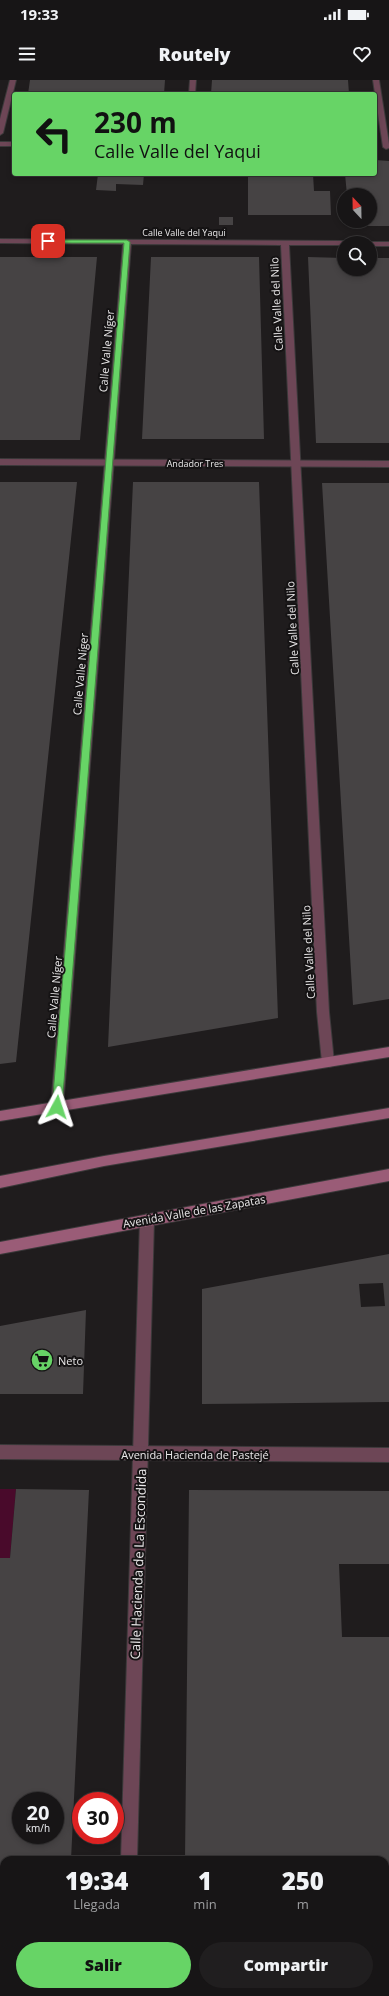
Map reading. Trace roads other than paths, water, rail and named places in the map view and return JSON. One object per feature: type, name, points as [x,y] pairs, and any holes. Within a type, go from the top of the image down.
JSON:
[{"type":"main road","points":[[0,1116],[389,1052]]},
{"type":"main road","points":[[0,1182],[104,1161],[389,1113]]},
{"type":"main road","name":"Avenida Valle de las Zapatas","points":[[3,1245],[389,1175]]},
{"type":"street","points":[[0,133],[13,80]]},
{"type":"street","points":[[192,92],[193,80]]},
{"type":"street","points":[[376,80],[385,147]]},
{"type":"street","points":[[0,144],[12,144]]},
{"type":"street","name":"Calle Valle del Yaqui","points":[[0,241],[337,244]]},
{"type":"street","name":"Calle Valle Níger","points":[[57,1107],[127,242]]},
{"type":"street","name":"Calle Valle del Nilo","points":[[285,243],[323,1012],[328,1062]]},
{"type":"street","points":[[377,244],[389,244]]},
{"type":"street","name":"Andador Tres","points":[[0,462],[389,464]]},
{"type":"street","name":"Calle Hacienda de La Escondida","points":[[130,1856],[147,1220]]},
{"type":"street","name":"Avenida Hacienda de Pastejé","points":[[0,1452],[389,1455]]},
{"type":"place","name":"Neto","points":[[42,1360]]}]
